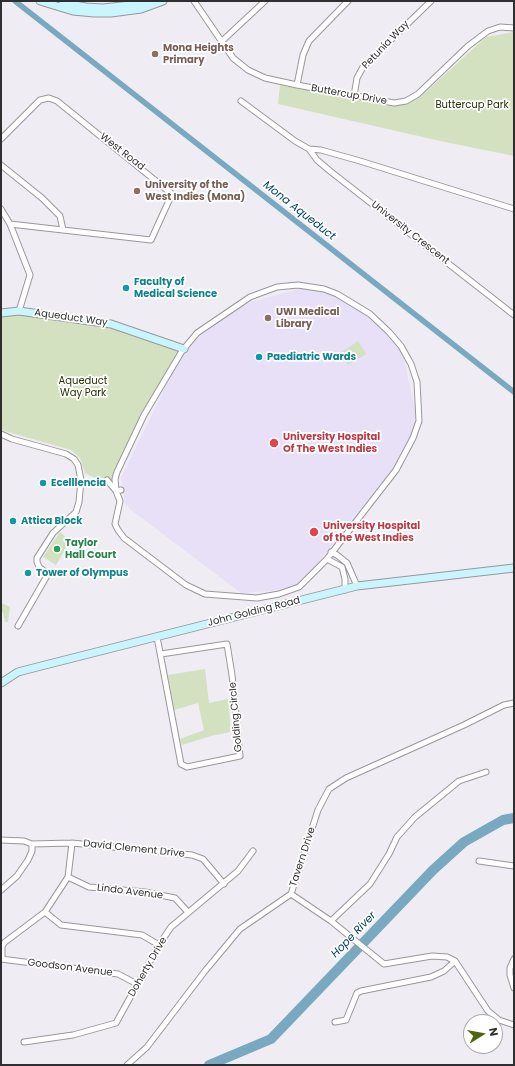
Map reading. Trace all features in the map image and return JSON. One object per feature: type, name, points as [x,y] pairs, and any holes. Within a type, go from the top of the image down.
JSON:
[{"type":"street","points":[[40,1],[73,11],[100,14],[141,9],[163,1]]},
{"type":"street","points":[[56,1],[86,7],[103,8],[131,5],[147,1]]},
{"type":"street","name":"Buttercup Drive","points":[[194,1],[233,58],[248,70],[265,78],[394,103],[406,101],[418,94],[468,46],[488,31],[500,27],[514,28]]},
{"type":"street","points":[[221,42],[265,1]]},
{"type":"street","points":[[297,85],[303,55],[309,41],[348,1]]},
{"type":"street","name":"Petunia Way","points":[[354,96],[357,78],[363,67],[431,1]]},
{"type":"street","name":"West Road","points":[[1,140],[40,100],[49,98],[56,101],[172,194],[151,240],[10,224]]},
{"type":"street","name":"University Crescent","points":[[241,101],[294,141],[309,149],[321,150],[360,161],[514,209]]},
{"type":"street","name":"University Crescent","points":[[309,149],[317,160],[330,171],[514,315]]},
{"type":"street","points":[[1,165],[42,198],[60,216],[63,230]]},
{"type":"street","points":[[1,209],[10,224],[30,275],[19,311]]},
{"type":"street","points":[[298,285],[324,289],[337,294],[370,314],[401,346],[411,364],[417,382],[419,421],[414,438],[396,470],[327,559],[299,587],[279,594],[257,598],[205,594],[186,585],[124,538],[118,530],[115,520],[120,501],[118,491],[117,472],[142,419],[184,349],[197,334],[250,296],[277,287],[298,285]]},
{"type":"street","name":"Aqueduct Way","points":[[1,312],[19,311],[111,324],[184,349]]},
{"type":"street","points":[[1,434],[12,439],[66,454],[74,459],[78,465],[81,480],[79,502],[76,512],[53,533],[37,558],[40,567],[48,574],[18,626]]},
{"type":"street","points":[[107,480],[118,491]]},
{"type":"street","points":[[331,552],[347,563],[357,586]]},
{"type":"street","points":[[327,559],[342,567],[345,579],[345,590]]},
{"type":"street","name":"John Golding Road","points":[[1,683],[24,670],[357,586],[514,568]]},
{"type":"street","name":"Golding Circle","points":[[157,637],[181,764],[187,767],[240,756],[233,681],[227,644],[161,654]]},
{"type":"street","name":"Tavern Drive","points":[[128,1065],[147,1047],[200,976],[240,929],[291,894],[318,810],[329,789],[346,778],[464,725],[504,705],[514,703]]},
{"type":"street","points":[[331,921],[370,884],[389,854],[397,837],[415,817],[459,781],[486,772]]},
{"type":"street","points":[[1,840],[24,841],[32,844],[32,851],[28,860],[17,876],[1,890]]},
{"type":"street","points":[[2,959],[2,946],[5,942],[44,912],[68,877],[72,843]]},
{"type":"street","name":"David Clement Drive","points":[[32,844],[72,843],[197,856],[203,859],[224,884]]},
{"type":"street","name":"Doherty Drive","points":[[24,1042],[72,1035],[116,1023],[136,984],[171,927],[224,884],[238,871],[253,851]]},
{"type":"street","points":[[479,861],[514,866]]},
{"type":"street","name":"Lindo Avenue","points":[[68,877],[89,887],[145,892],[175,898],[188,912]]},
{"type":"street","points":[[291,894],[331,921],[384,964],[392,964],[432,956],[447,957],[454,961],[488,1011],[498,1020],[514,1025]]},
{"type":"street","points":[[44,912],[61,924],[142,935],[159,945]]},
{"type":"street","name":"Goodson Avenue","points":[[2,959],[118,974],[136,984]]},
{"type":"street","points":[[514,959],[510,968],[510,975],[514,988]]},
{"type":"street","points":[[335,1022],[346,1020],[357,994],[361,991],[431,978],[444,971],[454,961]]},
{"type":"shaded area","name":"University Hospital Of The West Indies","points":[[308,286],[324,289],[360,307],[401,346],[418,422],[406,451],[299,587],[241,593],[131,510],[125,503],[121,478],[184,349],[238,306]]},
{"type":"green space","name":"Buttercup Park","points":[[514,32],[514,156],[440,141],[278,104],[280,85],[389,106],[411,102],[420,97],[486,37]]},
{"type":"green space","name":"Aqueduct Way Park","points":[[24,314],[111,326],[181,351],[148,405],[113,487],[85,473],[80,458],[71,450],[1,430],[1,315]]},
{"type":"green space","points":[[358,341],[366,354],[348,365],[340,353]]},
{"type":"green space","name":"Taylor Hall Court","points":[[60,532],[70,541],[56,565],[43,557]]},
{"type":"green space","points":[[1,603],[10,607],[8,622],[5,622],[3,612],[1,612]]},
{"type":"green space","points":[[205,669],[209,703],[228,699],[231,732],[211,736],[182,745],[180,739],[204,730],[198,703],[174,710],[168,675]]},
{"type":"waterway","name":"Mona Aqueduct","points":[[15,1],[514,392]]},
{"type":"waterway","name":"Hope River","points":[[209,1065],[271,1039],[433,870],[464,842],[503,820],[514,818]]},
{"type":"place","name":"Mona Heights Primary","points":[[155,54]]},
{"type":"place","name":"University of the West Indies (Mona)","points":[[137,191]]},
{"type":"place","name":"Faculty of Medical Science","points":[[126,288]]},
{"type":"place","name":"UWI Medical Library","points":[[268,318]]},
{"type":"place","name":"Paediatric Wards","points":[[259,357]]},
{"type":"place","name":"University Hospital Of The West Indies","points":[[274,443]]},
{"type":"place","name":"Ecelllencia","points":[[43,483]]},
{"type":"place","name":"Attica Block","points":[[13,521]]},
{"type":"place","name":"University Hospital of the West Indies","points":[[314,532]]},
{"type":"place","name":"Taylor Hall Court","points":[[57,549]]},
{"type":"place","name":"Tower of Olympus","points":[[28,573]]}]
